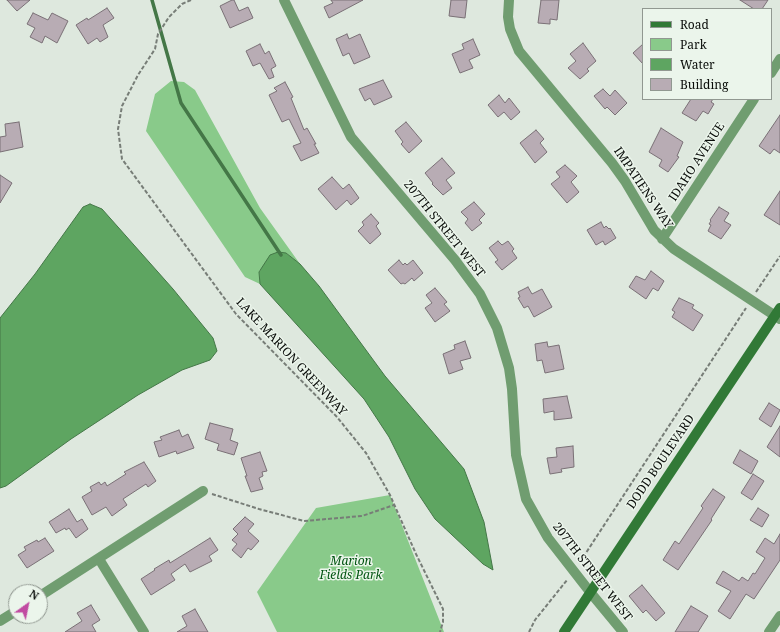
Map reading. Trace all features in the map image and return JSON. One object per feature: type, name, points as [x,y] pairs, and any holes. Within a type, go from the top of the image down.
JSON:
[{"type":"main road","name":"DODD BOULEVARD","points":[[564,632],[778,314]]},
{"type":"street","name":"207TH STREET WEST","points":[[284,0],[350,137],[468,276],[488,309],[497,328],[509,368],[512,389],[516,455],[524,492],[539,525],[590,592],[623,632]]},
{"type":"street","name":"IMPATIENS WAY","points":[[509,0],[508,17],[510,29],[519,51],[612,163],[625,181],[654,230],[662,239],[751,300],[778,314]]},
{"type":"street","points":[[772,71],[780,59]]},
{"type":"street","name":"IDAHO AVENUE","points":[[662,239],[753,100]]},
{"type":"street","points":[[48,591],[203,491]]},
{"type":"street","points":[[98,559],[144,632]]},
{"type":"street","points":[[769,632],[780,616]]},
{"type":"path","points":[[181,0],[182,4],[191,0]]},
{"type":"path","name":"LAKE MARION GREENWAY","points":[[182,4],[165,22],[158,34],[155,49],[138,75],[122,106],[118,129],[122,159],[236,314],[336,417],[366,453],[394,505],[443,609],[443,622],[440,632]]},
{"type":"path","points":[[529,632],[535,620],[574,571],[780,256]]},
{"type":"path","points":[[203,491],[259,509],[304,521],[362,516],[394,505]]},
{"type":"green space","points":[[171,81],[184,82],[195,90],[260,208],[300,264],[286,253],[259,271],[260,284],[245,277],[146,131],[155,94]]},
{"type":"green space","name":"Marion Fields Park","points":[[390,495],[444,632],[277,632],[257,592],[316,508]]},
{"type":"water","points":[[90,204],[102,209],[173,289],[213,338],[217,351],[210,360],[182,370],[138,395],[71,439],[6,486],[0,488],[0,318],[35,274],[83,207]]},
{"type":"water","points":[[278,252],[286,253],[300,264],[319,286],[385,376],[464,469],[484,522],[493,570],[483,564],[435,519],[415,489],[389,437],[364,399],[260,284],[259,272],[270,255]]},
{"type":"building","points":[[7,0],[30,0],[17,11]]},
{"type":"building","points":[[234,0],[239,11],[248,7],[253,18],[230,28],[220,6]]},
{"type":"building","points":[[331,0],[363,0],[329,18],[324,7],[333,3]]},
{"type":"building","points":[[451,0],[467,0],[465,18],[449,16]]},
{"type":"building","points":[[541,0],[559,0],[557,20],[550,19],[550,24],[538,23]]},
{"type":"building","points":[[740,0],[768,0],[763,8],[752,8]]},
{"type":"building","points":[[107,8],[114,18],[103,25],[108,37],[100,42],[97,38],[88,44],[76,25],[87,18],[88,20]]},
{"type":"building","points":[[33,13],[48,20],[52,13],[68,21],[57,43],[45,36],[42,43],[30,37],[35,28],[27,24]]},
{"type":"building","points":[[347,34],[349,39],[360,34],[370,57],[354,64],[349,53],[343,56],[336,39]]},
{"type":"building","points":[[473,39],[480,55],[469,60],[473,68],[460,73],[452,54],[464,49],[462,44]]},
{"type":"building","points":[[583,43],[596,61],[587,69],[589,71],[580,79],[568,68],[576,61],[570,54]]},
{"type":"building","points":[[260,44],[265,54],[269,51],[276,66],[271,69],[274,77],[269,79],[260,63],[253,66],[246,51]]},
{"type":"building","points":[[642,45],[642,63],[633,53]]},
{"type":"building","points":[[383,80],[392,97],[374,105],[370,98],[365,101],[359,89]]},
{"type":"building","points":[[285,82],[293,97],[291,98],[304,130],[307,128],[319,153],[301,161],[293,146],[301,143],[289,119],[282,122],[269,95],[277,91],[274,88]]},
{"type":"building","points":[[603,89],[610,96],[615,90],[627,103],[615,115],[607,107],[605,109],[594,96]]},
{"type":"building","points":[[499,95],[505,103],[509,98],[520,112],[511,120],[504,112],[498,117],[488,105]]},
{"type":"building","points":[[690,100],[712,100],[711,102],[714,104],[708,114],[703,111],[696,121],[682,113]]},
{"type":"building","points":[[780,115],[780,153],[774,149],[770,154],[759,146]]},
{"type":"building","points":[[19,122],[23,147],[0,152],[0,137],[6,136],[5,124]]},
{"type":"building","points":[[406,122],[422,141],[409,153],[401,144],[403,142],[395,131]]},
{"type":"building","points":[[661,128],[683,142],[677,156],[679,157],[668,172],[659,166],[662,160],[649,152]]},
{"type":"building","points":[[536,130],[544,139],[540,143],[547,152],[535,163],[520,143]]},
{"type":"building","points":[[442,158],[455,173],[446,180],[452,188],[443,195],[432,184],[433,183],[425,173]]},
{"type":"building","points":[[565,165],[577,176],[571,182],[579,192],[567,203],[551,184],[560,177],[556,172]]},
{"type":"building","points":[[0,175],[12,183],[0,203]]},
{"type":"building","points":[[332,177],[343,189],[349,184],[359,198],[351,205],[347,200],[336,210],[318,189]]},
{"type":"building","points":[[780,191],[780,225],[764,215]]},
{"type":"building","points":[[474,202],[485,214],[479,220],[482,223],[472,231],[465,223],[468,219],[461,212]]},
{"type":"building","points":[[719,207],[729,213],[724,221],[731,225],[721,239],[708,231],[711,225],[709,224],[711,221],[710,220]]},
{"type":"building","points":[[371,214],[379,223],[376,226],[381,234],[370,244],[358,231],[364,225],[362,222]]},
{"type":"building","points":[[601,222],[604,228],[606,226],[609,229],[610,228],[616,238],[605,245],[603,241],[596,245],[587,230]]},
{"type":"building","points":[[498,241],[502,245],[508,241],[514,249],[512,251],[517,258],[502,270],[495,262],[498,260],[489,248]]},
{"type":"building","points":[[399,260],[403,265],[405,263],[407,265],[413,260],[423,273],[414,281],[412,278],[405,284],[401,284],[388,270]]},
{"type":"building","points":[[651,271],[664,281],[658,291],[653,288],[646,299],[629,287],[636,276],[645,280]]},
{"type":"building","points":[[528,287],[532,294],[542,289],[552,307],[534,317],[528,306],[524,308],[518,298],[520,297],[518,292]]},
{"type":"building","points":[[435,288],[447,302],[444,304],[450,311],[435,322],[425,308],[432,303],[426,295]]},
{"type":"building","points":[[679,298],[694,305],[692,308],[703,315],[693,331],[672,317],[675,312],[672,310]]},
{"type":"building","points":[[465,341],[471,358],[460,361],[463,369],[449,374],[443,354],[455,349],[454,345]]},
{"type":"building","points":[[547,342],[548,347],[559,345],[564,369],[545,373],[542,360],[537,361],[535,344]]},
{"type":"building","points":[[567,396],[572,418],[554,420],[554,411],[544,413],[543,399]]},
{"type":"building","points":[[769,403],[780,410],[771,427],[759,419]]},
{"type":"building","points":[[210,423],[233,429],[230,440],[238,443],[234,455],[217,450],[219,444],[205,439]]},
{"type":"building","points":[[780,426],[780,457],[767,447]]},
{"type":"building","points":[[179,430],[182,437],[188,434],[194,448],[177,454],[176,451],[159,457],[154,442],[162,440],[160,437]]},
{"type":"building","points":[[573,446],[574,467],[561,469],[562,472],[550,474],[547,458],[557,457],[556,448]]},
{"type":"building","points":[[740,450],[758,461],[751,474],[733,463]]},
{"type":"building","points":[[260,452],[267,471],[262,472],[263,476],[259,478],[263,489],[251,492],[245,476],[247,476],[241,458]]},
{"type":"building","points":[[144,462],[156,481],[148,487],[146,484],[123,499],[127,505],[112,516],[106,507],[92,515],[82,497],[92,491],[90,487],[99,482],[101,485],[105,482],[107,486],[126,474],[124,472]]},
{"type":"building","points":[[753,474],[764,481],[752,500],[741,493]]},
{"type":"building","points":[[713,489],[725,497],[711,519],[712,520],[678,570],[663,560],[675,541],[679,544],[703,508],[701,506]]},
{"type":"building","points":[[758,508],[769,515],[762,527],[750,520]]},
{"type":"building","points":[[69,509],[77,522],[82,519],[88,529],[76,538],[69,528],[66,530],[65,528],[56,533],[49,522]]},
{"type":"building","points":[[245,517],[254,524],[248,531],[259,541],[251,550],[248,548],[241,558],[232,550],[237,544],[232,540],[238,534],[233,529]]},
{"type":"building","points":[[780,534],[780,560],[754,599],[746,594],[730,619],[718,611],[731,591],[716,583],[723,571],[739,581],[742,577],[748,581],[753,573],[755,574],[765,558],[756,552],[765,538],[774,544]]},
{"type":"building","points":[[45,538],[54,551],[27,568],[18,555],[26,550],[24,547],[37,540],[38,542]]},
{"type":"building","points":[[210,538],[218,550],[209,556],[212,561],[190,572],[185,564],[171,574],[175,580],[151,595],[141,579],[169,560],[170,563]]},
{"type":"building","points":[[642,585],[665,613],[656,621],[646,610],[643,613],[629,596]]},
{"type":"building","points":[[91,605],[100,620],[92,625],[96,632],[65,632],[82,621],[77,613]]},
{"type":"building","points":[[691,606],[708,616],[698,632],[675,632]]},
{"type":"building","points":[[195,609],[208,632],[177,632],[187,626],[182,616]]},
{"type":"waterway","points":[[152,0],[181,103],[281,255]]}]
